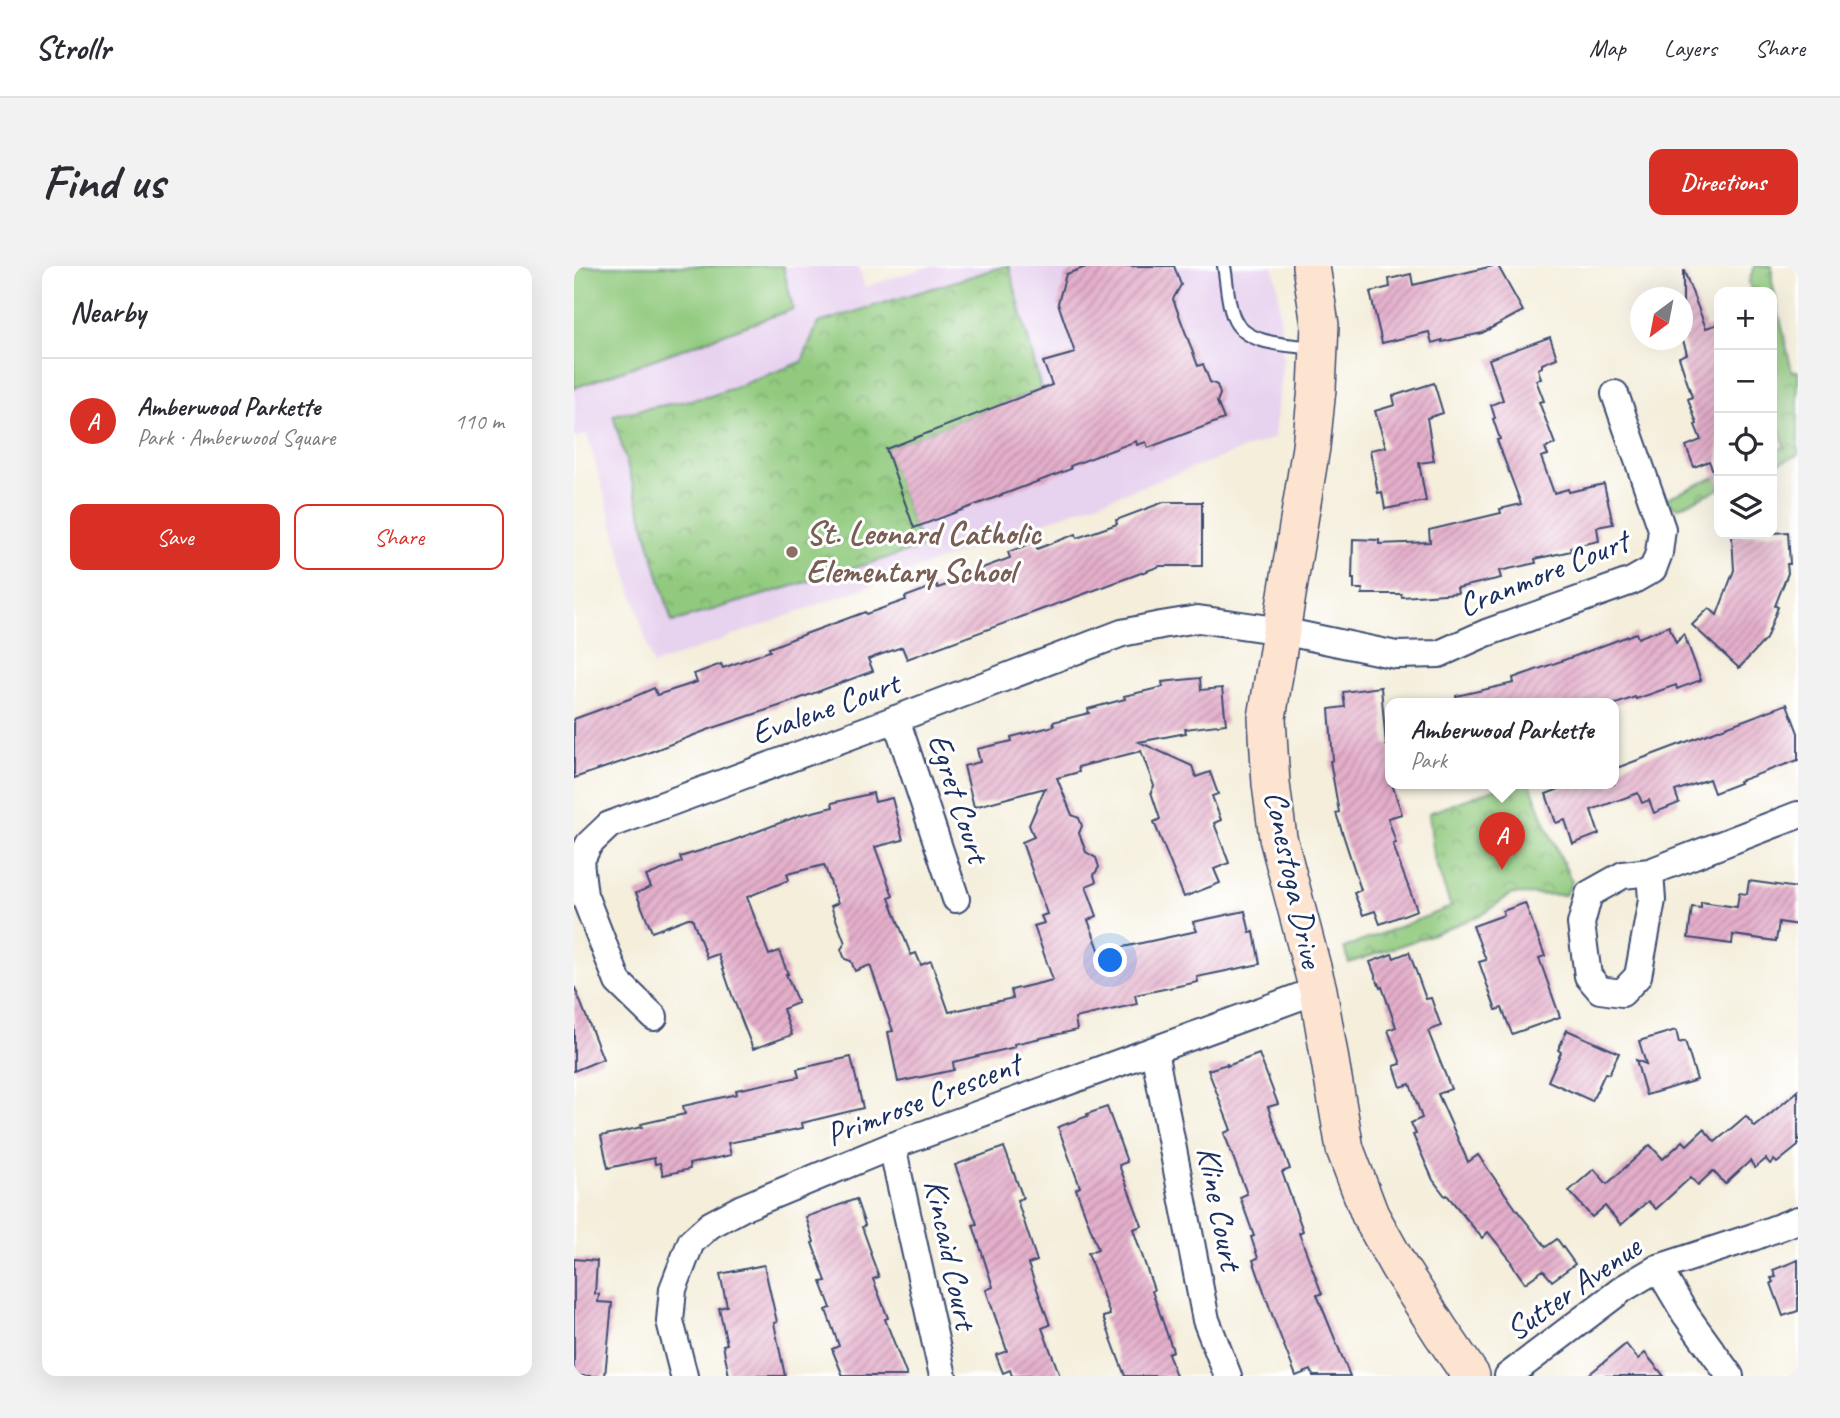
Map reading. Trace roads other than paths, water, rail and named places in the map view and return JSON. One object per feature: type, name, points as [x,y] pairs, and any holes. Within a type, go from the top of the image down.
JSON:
[{"type":"street","name":"Conestoga Drive","points":[[1311,266],[1320,325],[1317,389],[1311,447],[1267,718],[1278,838],[1318,990],[1345,1149],[1370,1215],[1399,1268],[1471,1376]]},
{"type":"street","name":"Cranmore Court","points":[[1282,632],[1396,655],[1439,653],[1486,633],[1632,581],[1653,569],[1659,553],[1662,529],[1615,394]]},
{"type":"street","name":"Evalene Court","points":[[654,1017],[618,982],[584,895],[580,862],[589,845],[609,825],[1122,633],[1198,619],[1282,632]]},
{"type":"street","name":"Egret Court","points":[[897,719],[956,899]]},
{"type":"street","points":[[1650,872],[1798,815]]},
{"type":"street","name":"Primrose Crescent","points":[[684,1376],[670,1321],[673,1289],[691,1242],[710,1225],[742,1208],[892,1146],[1318,990]]},
{"type":"street","name":"Kline Court","points":[[1154,1051],[1206,1320],[1228,1376]]},
{"type":"street","name":"Kincaid Court","points":[[892,1146],[943,1376]]},
{"type":"street","name":"Sutter Avenue","points":[[1508,1376],[1624,1288],[1658,1268],[1798,1220]]},
{"type":"street","points":[[1658,1268],[1686,1315],[1730,1376]]},
{"type":"lane","points":[[1224,266],[1233,318],[1242,329],[1266,342],[1319,348]]},
{"type":"place","name":"St. Leonard Catholic Elementary School","points":[[792,552]]},
{"type":"place","name":"Amberwood Parkette","points":[[1502,870]]}]
